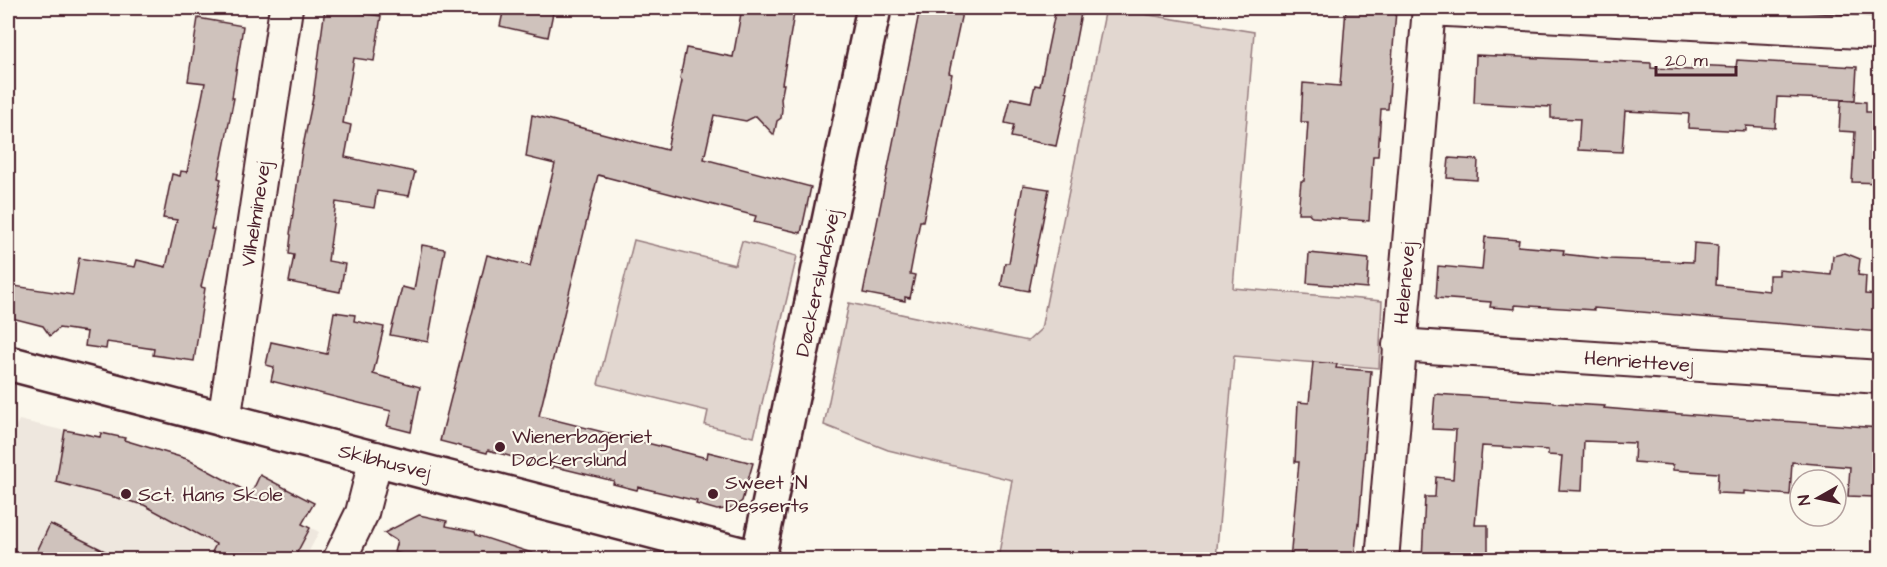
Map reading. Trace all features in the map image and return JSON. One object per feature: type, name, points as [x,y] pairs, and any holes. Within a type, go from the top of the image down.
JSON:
[{"type":"street","name":"Vilhelminevej","points":[[224,421],[286,8]]},
{"type":"street","name":"Døckerslundsvej","points":[[761,559],[874,8]]},
{"type":"street","points":[[1429,8],[1880,33]]},
{"type":"street","name":"Helenevej","points":[[1382,560],[1429,8]]},
{"type":"street","name":"Henriettevej","points":[[1399,345],[1880,377]]},
{"type":"street","name":"Skibhusvej","points":[[8,363],[761,559]]},
{"type":"street","points":[[339,560],[362,513],[376,458]]},
{"type":"shaded area","points":[[1106,8],[1254,32],[1233,288],[1382,301],[1379,368],[1234,356],[1216,559],[998,559],[1012,480],[888,450],[824,425],[849,303],[1028,341],[1041,329]]},
{"type":"shaded area","points":[[634,240],[735,265],[742,241],[797,256],[754,437],[705,425],[708,411],[598,384]]},
{"type":"shaded area","name":"Sct. Hans Skole","points":[[19,420],[172,456],[319,532],[305,559],[8,560],[8,441]]},
{"type":"building","points":[[325,8],[381,16],[374,61],[354,58],[343,123],[351,125],[345,157],[415,172],[409,196],[377,191],[374,208],[336,202],[328,261],[345,264],[340,292],[289,282],[294,255],[289,254],[290,234],[302,151],[313,98]]},
{"type":"building","points":[[504,8],[554,8],[548,37],[500,26]]},
{"type":"building","points":[[742,8],[794,14],[782,84],[784,84],[781,118],[777,121],[774,135],[756,116],[746,121],[714,115],[704,159],[811,187],[801,233],[754,222],[756,216],[598,175],[539,416],[707,458],[708,452],[753,463],[742,501],[733,508],[717,510],[696,504],[697,501],[638,487],[637,490],[613,484],[614,481],[552,466],[552,468],[488,450],[487,453],[440,441],[487,255],[530,266],[555,164],[526,157],[532,115],[667,150],[682,81],[680,78],[686,48],[733,57]]},
{"type":"building","points":[[920,8],[963,8],[949,73],[952,74],[931,182],[923,221],[920,221],[910,274],[915,275],[910,298],[905,297],[905,301],[863,293]]},
{"type":"building","points":[[1056,8],[1082,8],[1056,146],[1011,137],[1014,125],[1005,123],[1011,98],[1031,102],[1035,85],[1040,86]]},
{"type":"building","points":[[1346,8],[1396,11],[1388,109],[1381,109],[1378,156],[1373,156],[1369,221],[1312,217],[1309,213],[1298,213],[1301,181],[1304,181],[1308,122],[1301,122],[1303,83],[1340,86]]},
{"type":"building","points":[[198,18],[243,26],[232,98],[234,98],[218,178],[221,179],[211,229],[214,229],[201,287],[205,288],[194,361],[153,355],[154,349],[107,342],[106,349],[85,346],[87,332],[59,328],[50,336],[43,326],[8,317],[8,285],[73,295],[79,258],[135,267],[137,260],[166,267],[177,220],[163,218],[172,174],[180,176],[181,171],[187,172],[205,83],[188,81]]},
{"type":"building","points":[[1476,55],[1651,63],[1651,68],[1692,70],[1692,65],[1736,67],[1737,60],[1857,67],[1855,100],[1777,97],[1775,128],[1746,126],[1746,131],[1688,128],[1689,114],[1625,111],[1622,152],[1578,150],[1580,119],[1551,118],[1551,107],[1474,103]]},
{"type":"building","points":[[1841,100],[1866,102],[1866,112],[1880,112],[1880,183],[1852,182],[1855,132],[1839,131]]},
{"type":"building","points":[[1449,158],[1478,160],[1477,180],[1447,178]]},
{"type":"building","points":[[1023,185],[1049,189],[1029,291],[1001,286],[1005,263],[1009,263]]},
{"type":"building","points":[[1485,237],[1519,240],[1518,246],[1564,250],[1563,254],[1608,259],[1693,262],[1694,243],[1718,245],[1716,285],[1769,291],[1769,275],[1779,275],[1779,270],[1831,275],[1833,256],[1845,253],[1860,259],[1858,275],[1866,276],[1865,294],[1880,295],[1880,332],[1594,308],[1594,310],[1515,305],[1515,309],[1490,307],[1491,302],[1436,298],[1438,266],[1482,270]]},
{"type":"building","points":[[422,245],[445,249],[428,342],[390,335],[402,287],[414,290]]},
{"type":"building","points":[[1309,253],[1369,259],[1367,288],[1307,283]]},
{"type":"building","points":[[334,312],[355,315],[354,321],[384,327],[373,374],[420,387],[411,432],[387,426],[391,411],[271,381],[274,367],[266,365],[271,342],[327,354]]},
{"type":"building","points":[[1313,362],[1337,364],[1336,368],[1371,371],[1354,560],[1290,560],[1299,462],[1295,462],[1298,402],[1309,403]]},
{"type":"building","points":[[1435,394],[1880,428],[1880,452],[1874,451],[1873,497],[1848,496],[1850,467],[1792,462],[1792,468],[1788,468],[1788,495],[1744,491],[1744,494],[1717,493],[1718,473],[1673,470],[1673,465],[1634,462],[1635,443],[1584,441],[1582,491],[1559,490],[1562,456],[1548,455],[1548,450],[1482,446],[1475,525],[1488,525],[1488,560],[1422,560],[1425,497],[1435,497],[1436,477],[1453,479],[1456,430],[1432,429]]},
{"type":"building","points":[[65,430],[100,437],[101,433],[125,438],[124,440],[187,459],[251,494],[260,475],[314,503],[302,524],[310,528],[293,560],[208,560],[216,544],[144,505],[56,482]]},
{"type":"building","points":[[419,515],[447,521],[446,526],[475,532],[476,535],[538,555],[537,560],[399,560],[401,554],[394,552],[397,541],[384,533]]},
{"type":"building","points":[[50,524],[123,560],[33,560]]},
{"type":"place","name":"Wienerbageriet Døckerslund","points":[[500,447]]},
{"type":"place","name":"Sct. Hans Skole","points":[[126,494]]},
{"type":"place","name":"Sweet 'N Desserts","points":[[713,494]]}]
